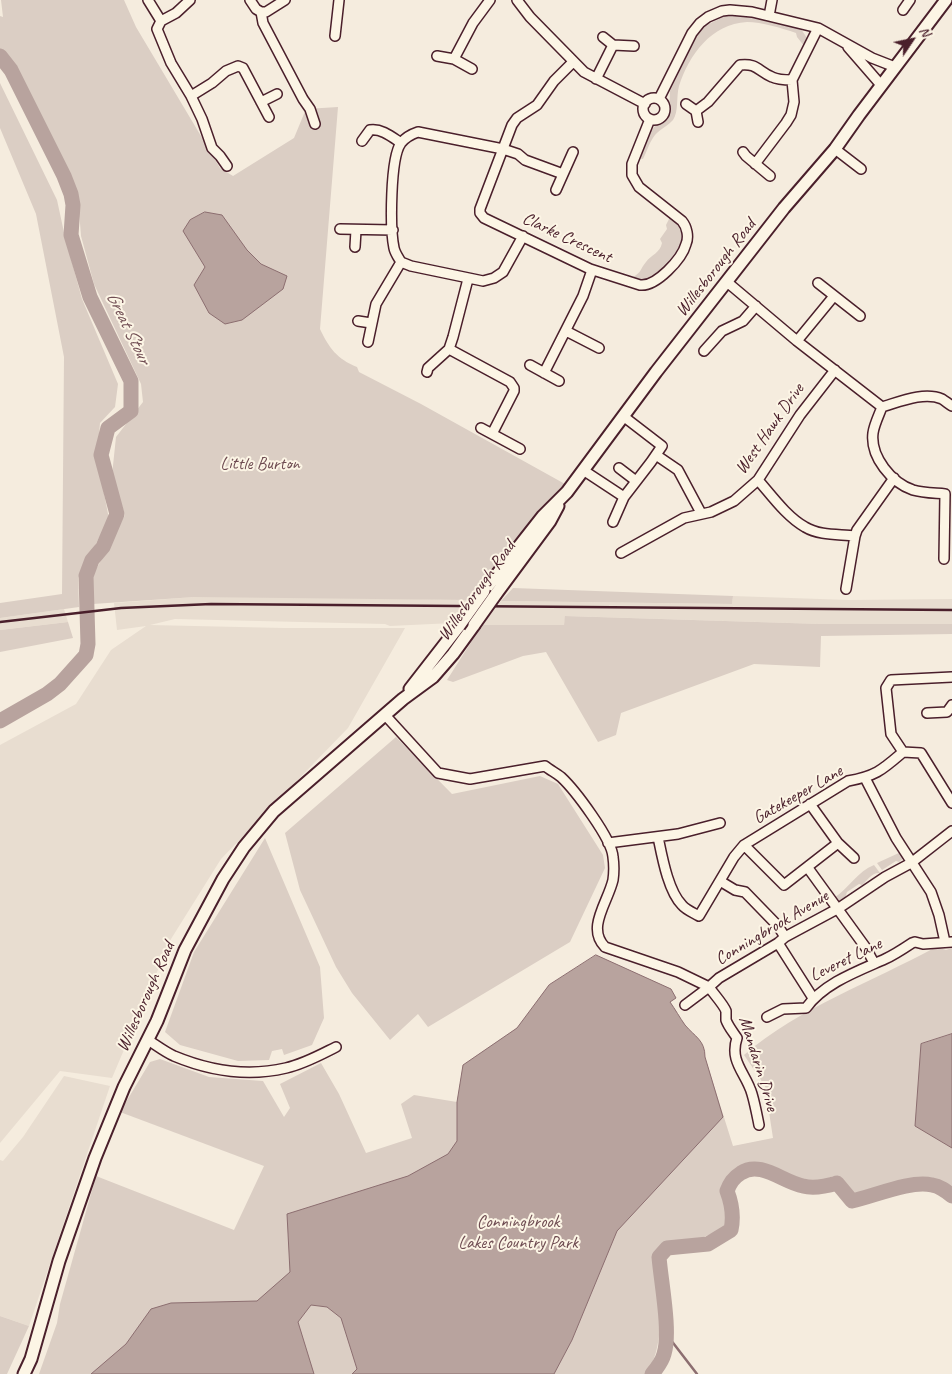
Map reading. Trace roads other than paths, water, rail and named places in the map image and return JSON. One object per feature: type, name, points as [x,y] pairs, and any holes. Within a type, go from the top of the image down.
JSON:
[{"type":"main road","name":"Willesborough Road","points":[[403,699],[484,591],[544,516],[567,492],[623,416],[784,208],[835,149],[946,0]]},
{"type":"main road","name":"Willesborough Road","points":[[24,1374],[31,1359],[59,1261],[95,1158],[124,1087],[148,1040],[186,950],[223,879],[244,847],[274,811],[403,699],[433,677],[453,654],[550,521],[567,492]]},
{"type":"street","points":[[148,0],[161,21]]},
{"type":"street","points":[[190,0],[176,13],[161,21],[156,29],[171,63],[191,96],[212,148],[227,166]]},
{"type":"street","points":[[250,0],[256,9],[261,12],[266,12],[285,0]]},
{"type":"street","points":[[335,36],[339,0]]},
{"type":"street","points":[[454,59],[473,23],[490,0]]},
{"type":"street","points":[[517,0],[530,17],[584,72],[645,104]]},
{"type":"street","points":[[769,16],[772,0]]},
{"type":"street","points":[[903,10],[910,0]]},
{"type":"street","points":[[659,99],[692,33],[708,17],[722,11],[739,10],[818,28],[872,58],[895,67]]},
{"type":"street","points":[[261,12],[263,23],[310,109],[315,124]]},
{"type":"street","points":[[755,164],[786,123],[794,102],[792,80],[818,28]]},
{"type":"street","points":[[603,37],[613,45],[634,46]]},
{"type":"street","points":[[596,79],[613,45]]},
{"type":"street","points":[[847,45],[881,85]]},
{"type":"street","points":[[437,56],[454,59],[472,69]]},
{"type":"street","name":"Clarke Crescent","points":[[573,62],[554,81],[538,105],[517,118],[509,130],[481,206],[480,213],[484,218],[592,270],[646,286],[656,281],[682,252],[686,244],[686,228],[682,221],[639,187],[632,175],[632,164],[650,119]]},
{"type":"street","points":[[696,110],[708,102],[740,64],[754,65],[778,80],[792,80]]},
{"type":"street","points":[[191,96],[212,83],[226,71],[238,66],[243,68],[270,117]]},
{"type":"street","points":[[261,102],[277,94]]},
{"type":"street","points":[[651,99],[659,99],[665,106],[664,114],[658,120],[650,119],[644,112],[645,104],[651,99]]},
{"type":"street","points":[[686,104],[696,110],[698,122]]},
{"type":"street","points":[[362,140],[370,130],[375,129],[401,143]]},
{"type":"street","points":[[523,236],[505,270],[499,276],[483,281],[411,266],[401,262],[394,247],[393,179],[397,154],[401,143],[418,132],[503,149],[518,154],[525,160],[563,174]]},
{"type":"street","points":[[835,149],[861,169]]},
{"type":"street","points":[[556,190],[573,152]]},
{"type":"street","points":[[743,152],[770,176]]},
{"type":"street","points":[[340,229],[393,230]]},
{"type":"street","points":[[355,247],[356,230]]},
{"type":"street","points":[[368,342],[376,304],[401,262]]},
{"type":"street","points":[[544,373],[583,296],[592,270]]},
{"type":"street","points":[[427,372],[428,368],[449,349],[454,337],[468,279]]},
{"type":"street","points":[[727,282],[797,341],[882,407]]},
{"type":"street","points":[[818,283],[860,316]]},
{"type":"street","points":[[797,341],[834,296]]},
{"type":"street","points":[[704,351],[722,331],[743,321],[756,306]]},
{"type":"street","points":[[358,321],[371,323]]},
{"type":"street","points":[[566,331],[600,348]]},
{"type":"street","points":[[449,349],[513,384],[514,391],[492,434]]},
{"type":"street","points":[[530,366],[559,382]]},
{"type":"street","name":"West Hawk Drive","points":[[621,553],[684,518],[724,507],[758,480],[800,415],[835,370]]},
{"type":"street","points":[[882,407],[926,396],[942,399],[952,406]]},
{"type":"street","points":[[882,407],[873,432],[873,446],[882,465],[898,482],[914,490],[945,494],[944,559]]},
{"type":"street","points":[[613,522],[624,497],[662,446],[623,416]]},
{"type":"street","points":[[481,428],[520,449]]},
{"type":"street","points":[[656,455],[678,470],[701,513]]},
{"type":"street","points":[[619,468],[636,481]]},
{"type":"street","points":[[584,470],[624,497]]},
{"type":"street","points":[[846,589],[857,530],[894,478]]},
{"type":"street","points":[[758,480],[793,518],[806,528],[830,535],[855,536]]},
{"type":"street","points":[[952,678],[891,680],[886,688],[891,734],[904,752],[921,753],[952,803]]},
{"type":"street","points":[[927,713],[947,712],[952,705]]},
{"type":"street","points":[[385,715],[438,773],[470,778],[545,766],[561,778],[583,803],[608,842],[658,837],[720,823]]},
{"type":"street","name":"Gatekeeper Lane","points":[[658,837],[668,878],[682,905],[699,916],[734,857],[744,845],[848,782],[879,772],[904,752]]},
{"type":"street","points":[[865,778],[888,823],[931,892],[949,942]]},
{"type":"street","points":[[810,804],[838,842],[854,858]]},
{"type":"street","name":"Conningbrook Avenue","points":[[608,842],[613,855],[613,879],[596,928],[598,940],[605,947],[678,972],[709,987],[720,978],[911,862],[952,831]]},
{"type":"street","points":[[744,845],[784,885],[808,868],[838,842]]},
{"type":"street","points":[[808,868],[866,948],[874,963]]},
{"type":"street","points":[[720,881],[735,890],[745,892],[778,926],[782,940]]},
{"type":"street","name":"Leveret Lane","points":[[782,940],[813,998],[854,972],[886,959],[912,943],[949,942]]},
{"type":"street","points":[[685,1005],[709,987]]},
{"type":"street","name":"Mandarin Drive","points":[[709,987],[726,1011],[729,1026],[737,1038],[734,1049],[736,1059],[752,1093],[759,1125]]},
{"type":"street","name":"Mandarin Drive","points":[[767,1017],[783,1009],[806,1008],[813,998]]},
{"type":"street","points":[[148,1040],[173,1055],[208,1068],[239,1073],[268,1072],[288,1067],[336,1047]]},
{"type":"waterway","name":"Great Stour","points":[[0,56],[11,70],[64,176],[73,205],[71,235],[90,297],[131,381],[131,411],[108,428],[101,455],[117,514],[103,547],[92,560],[86,576],[88,644],[86,655],[60,684],[47,694],[0,721]]},
{"type":"waterway","name":"Great Stour","points":[[652,1374],[662,1360],[666,1345],[666,1320],[659,1257],[667,1248],[708,1244],[731,1230],[732,1210],[727,1191],[732,1181],[741,1173],[748,1170],[764,1170],[795,1184],[807,1187],[820,1187],[837,1183],[852,1201],[903,1187],[923,1184],[938,1186],[952,1196]]},
{"type":"waterway","points":[[667,1335],[697,1374]]},
{"type":"railway","points":[[0,622],[121,608],[211,604],[952,610]]},
{"type":"park label","name":"Little Burton","points":[[260,464]]},
{"type":"park label","name":"Conningbrook Lakes Country Park","points":[[518,1232]]}]
